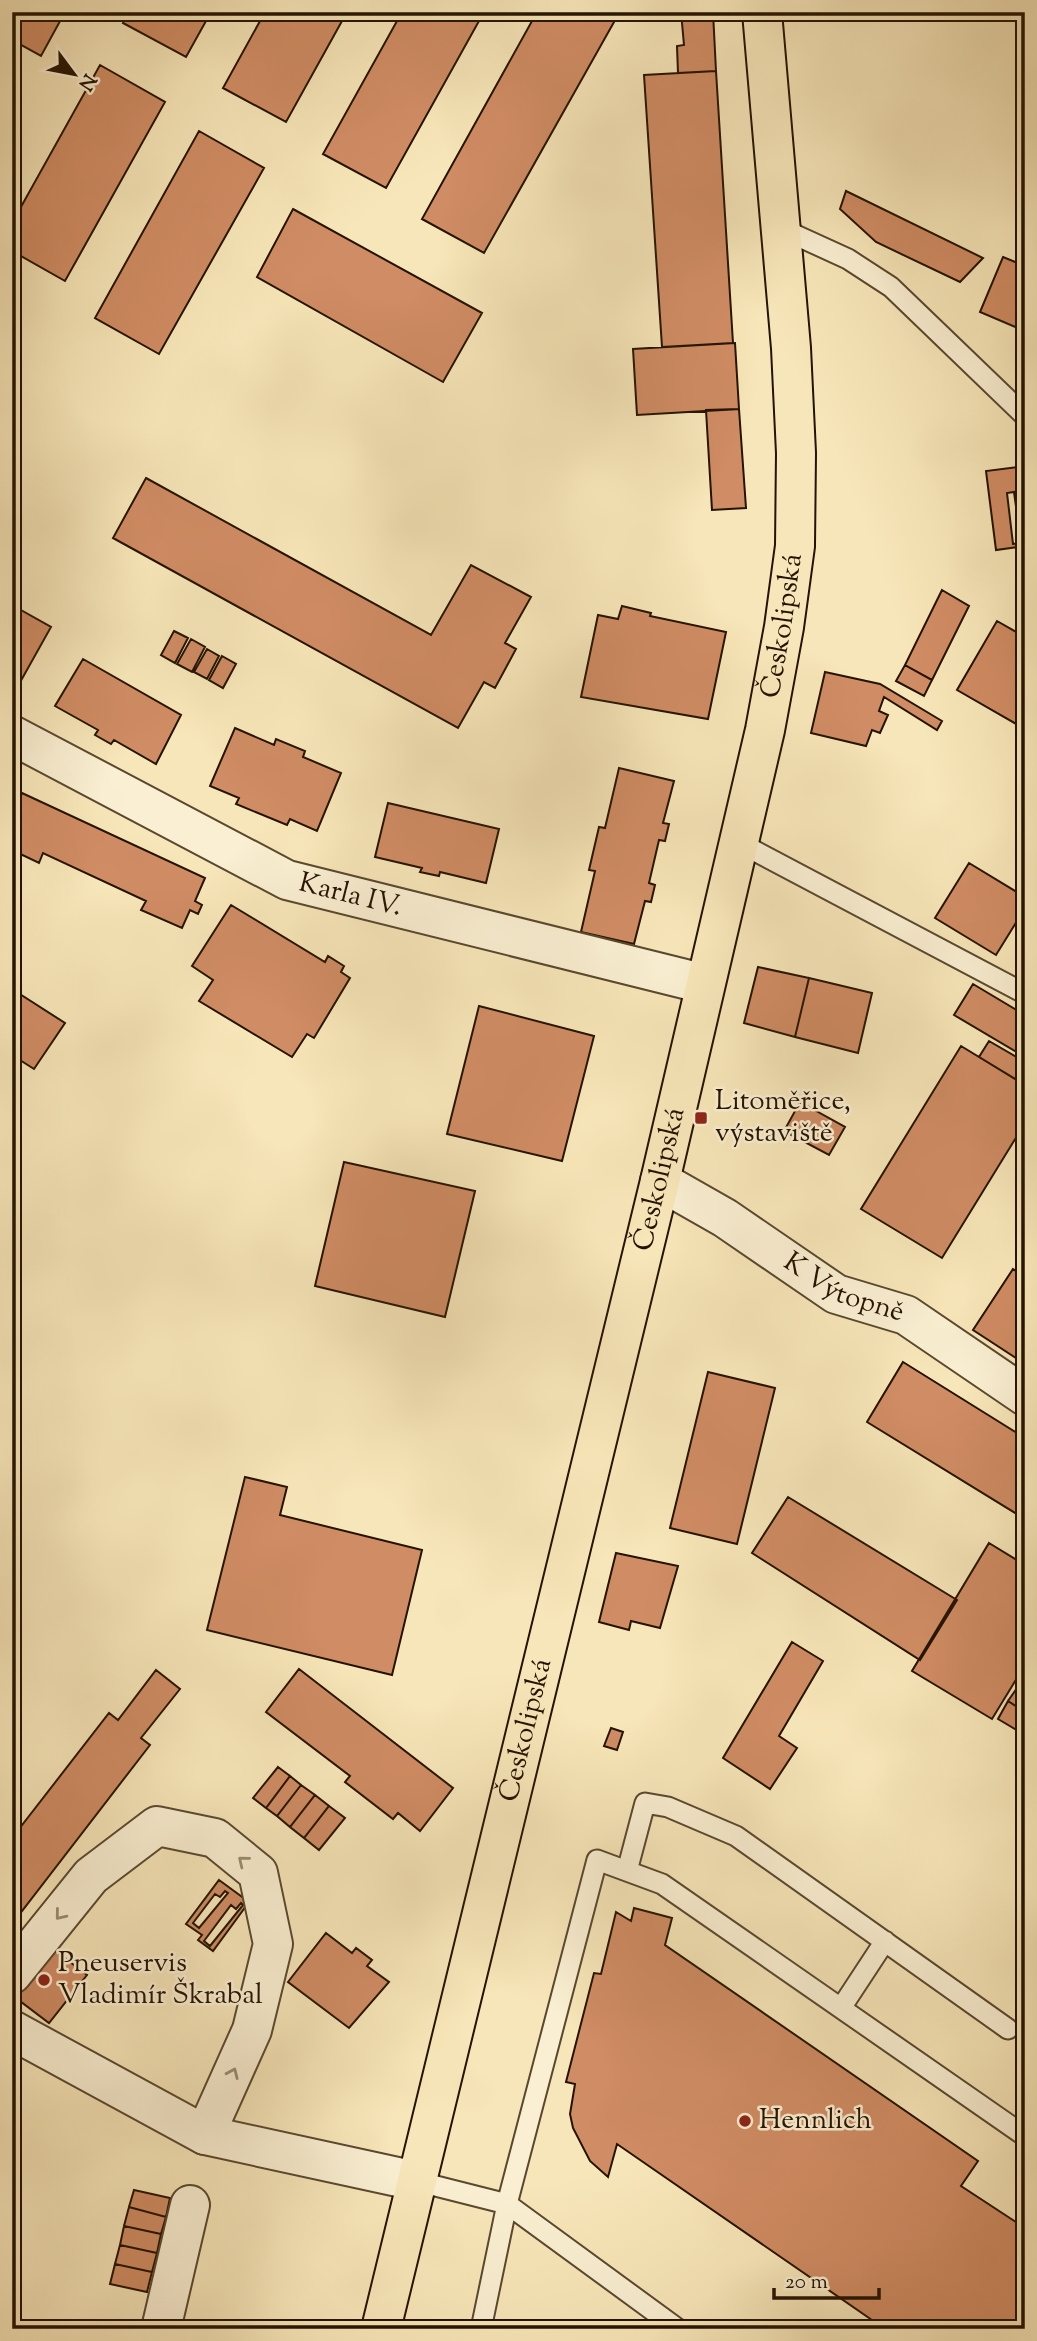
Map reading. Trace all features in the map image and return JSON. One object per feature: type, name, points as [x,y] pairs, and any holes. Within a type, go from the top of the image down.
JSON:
[{"type":"main road","name":"Českolipská","points":[[381,2329],[660,1181],[765,730],[795,546],[795,440],[762,12]]},
{"type":"street","name":"Karla IV.","points":[[17,738],[288,880],[705,984]]},
{"type":"street","name":"K Výtopně","points":[[660,1181],[724,1218],[836,1294],[906,1315],[1025,1396]]},
{"type":"street","points":[[12,1975],[91,1876],[157,1826],[215,1838],[258,1873],[273,1944],[252,2030],[205,2135]]},
{"type":"street","points":[[12,2030],[205,2135],[416,2181]]},
{"type":"street","points":[[161,2329],[190,2204]]},
{"type":"lane","points":[[780,228],[848,259],[891,287],[1025,416]]},
{"type":"lane","points":[[738,842],[1022,992]]},
{"type":"lane","points":[[627,1871],[645,1803],[668,1807],[736,1836],[1008,2029]]},
{"type":"lane","points":[[481,2329],[507,2204],[597,1860],[662,1884],[1025,2136]]},
{"type":"lane","points":[[841,2008],[885,1941]]},
{"type":"lane","points":[[416,2181],[507,2204],[678,2329]]},
{"type":"building","points":[[12,12],[65,12],[41,56],[12,40]]},
{"type":"building","points":[[129,12],[211,12],[186,57],[123,23]]},
{"type":"building","points":[[265,12],[347,12],[286,122],[223,88]]},
{"type":"building","points":[[402,12],[484,12],[386,188],[323,154]]},
{"type":"building","points":[[537,12],[612,12],[618,15],[484,253],[422,219]]},
{"type":"building","points":[[681,12],[713,12],[716,71],[678,73],[677,46],[684,45]]},
{"type":"building","points":[[100,65],[165,102],[65,281],[12,251],[12,223]]},
{"type":"building","points":[[716,71],[733,343],[662,347],[644,75]]},
{"type":"building","points":[[199,131],[264,168],[159,354],[95,318]]},
{"type":"building","points":[[846,191],[983,258],[960,282],[876,242],[840,209]]},
{"type":"building","points":[[293,209],[482,313],[443,382],[257,277]]},
{"type":"building","points":[[1003,257],[1025,266],[1025,331],[980,312]]},
{"type":"building","points":[[735,343],[739,409],[637,415],[633,349]]},
{"type":"building","points":[[739,409],[746,508],[712,510],[706,410]]},
{"type":"building","points":[[1025,466],[1025,546],[996,550],[986,471]],"holes":[[[1014,492],[1021,543],[1013,544],[1007,493]]]},
{"type":"building","points":[[146,478],[431,635],[471,565],[531,597],[505,643],[516,649],[495,688],[484,682],[458,728],[113,538]]},
{"type":"building","points":[[942,590],[969,606],[932,680],[905,665]]},
{"type":"building","points":[[12,605],[51,627],[18,686],[12,683]]},
{"type":"building","points":[[622,606],[651,613],[650,616],[726,632],[708,719],[581,697],[598,615],[618,619]]},
{"type":"building","points":[[997,621],[1025,637],[1025,729],[957,690]]},
{"type":"building","points":[[174,631],[188,638],[175,663],[161,655]]},
{"type":"building","points":[[191,639],[205,647],[192,672],[177,664]]},
{"type":"building","points":[[207,649],[219,656],[207,679],[194,672]]},
{"type":"building","points":[[222,656],[236,664],[223,688],[209,680]]},
{"type":"building","points":[[83,659],[181,715],[156,764],[114,740],[111,744],[95,735],[98,730],[55,706]]},
{"type":"building","points":[[905,665],[932,680],[924,696],[896,681]]},
{"type":"building","points":[[825,672],[880,684],[942,721],[937,730],[884,697],[879,711],[888,715],[880,733],[872,730],[866,746],[811,733]]},
{"type":"building","points":[[235,728],[274,745],[276,739],[305,751],[303,757],[341,773],[317,831],[290,819],[287,825],[236,804],[239,798],[210,786]]},
{"type":"building","points":[[619,768],[674,781],[663,823],[669,824],[665,841],[659,840],[649,883],[655,885],[651,902],[645,901],[634,944],[581,932],[595,871],[589,870],[599,827],[605,828]]},
{"type":"building","points":[[22,793],[205,878],[195,901],[202,905],[198,914],[190,910],[182,928],[141,910],[146,901],[43,853],[39,863],[12,850],[12,803],[17,805]]},
{"type":"building","points":[[388,803],[499,829],[486,883],[440,872],[439,876],[420,872],[422,868],[375,857]]},
{"type":"building","points":[[969,863],[1025,897],[1025,908],[996,955],[935,918]]},
{"type":"building","points":[[231,905],[325,962],[328,956],[344,966],[341,972],[350,978],[314,1038],[307,1034],[292,1057],[199,1001],[213,980],[192,966]]},
{"type":"building","points":[[758,967],[809,978],[795,1037],[744,1023]]},
{"type":"building","points":[[809,978],[872,993],[858,1053],[795,1037]]},
{"type":"building","points":[[973,984],[1025,1015],[1025,1057],[954,1015]]},
{"type":"building","points":[[12,989],[65,1023],[34,1069],[12,1055]]},
{"type":"building","points":[[479,1006],[594,1036],[562,1161],[447,1134]]},
{"type":"building","points":[[989,1041],[1025,1062],[1025,1085],[979,1057]]},
{"type":"building","points":[[961,1046],[1025,1085],[1025,1123],[942,1258],[861,1209]]},
{"type":"building","points":[[800,1102],[845,1127],[829,1155],[784,1131]]},
{"type":"building","points":[[344,1162],[475,1191],[445,1317],[315,1286]]},
{"type":"building","points":[[1013,1269],[1025,1277],[1025,1364],[973,1330]]},
{"type":"building","points":[[903,1362],[1025,1438],[1025,1519],[867,1422]]},
{"type":"building","points":[[708,1372],[775,1388],[737,1544],[670,1528]]},
{"type":"building","points":[[245,1477],[287,1487],[280,1515],[422,1550],[392,1675],[207,1630]]},
{"type":"building","points":[[788,1497],[957,1600],[920,1660],[752,1553]]},
{"type":"building","points":[[989,1543],[1025,1565],[1025,1665],[992,1719],[912,1671]]},
{"type":"building","points":[[616,1553],[678,1566],[660,1628],[631,1621],[629,1630],[599,1622]]},
{"type":"building","points":[[792,1642],[823,1661],[779,1736],[797,1748],[770,1789],[723,1758]]},
{"type":"building","points":[[299,1669],[453,1788],[420,1831],[398,1813],[393,1819],[345,1782],[350,1776],[266,1712]]},
{"type":"building","points":[[156,1670],[180,1689],[141,1738],[150,1745],[12,1924],[12,1838],[109,1713],[118,1720]]},
{"type":"building","points":[[1025,1673],[1025,1693],[1017,1688]]},
{"type":"building","points":[[1017,1688],[1025,1693],[1025,1712],[1008,1701]]},
{"type":"building","points":[[1008,1701],[1025,1712],[1025,1735],[998,1719]]},
{"type":"building","points":[[611,1728],[623,1732],[617,1750],[604,1746]]},
{"type":"building","points":[[278,1767],[290,1776],[266,1808],[253,1798]]},
{"type":"building","points":[[290,1776],[301,1785],[277,1816],[266,1808]]},
{"type":"building","points":[[301,1785],[315,1795],[290,1827],[277,1816]]},
{"type":"building","points":[[315,1795],[329,1806],[304,1838],[290,1827]]},
{"type":"building","points":[[329,1806],[345,1818],[319,1850],[304,1838]]},
{"type":"building","points":[[219,1880],[249,1902],[213,1951],[198,1940],[202,1935],[186,1924]],"holes":[[[225,1891],[228,1893],[199,1928],[193,1923],[215,1894],[220,1897]],[[241,1903],[243,1905],[210,1946],[204,1941],[231,1905],[236,1909]]]},
{"type":"building","name":"Hennlich","points":[[634,1908],[672,1918],[665,1945],[978,2161],[961,2186],[1025,2228],[1025,2329],[885,2329],[617,2144],[608,2177],[590,2161],[573,2128],[570,2114],[575,2084],[566,2082],[594,1973],[601,1974],[616,1912],[631,1921]]},
{"type":"building","points":[[326,1933],[352,1953],[356,1948],[372,1960],[367,1966],[389,1982],[349,2028],[288,1982]]},
{"type":"building","points":[[49,1946],[87,1975],[49,2023],[12,1995]]},
{"type":"building","points":[[134,2190],[170,2198],[166,2217],[129,2207]]},
{"type":"building","points":[[129,2207],[166,2217],[161,2234],[124,2226]]},
{"type":"building","points":[[124,2226],[161,2234],[157,2253],[120,2245]]},
{"type":"building","points":[[120,2245],[157,2253],[152,2272],[115,2264]]},
{"type":"building","points":[[115,2264],[152,2272],[147,2292],[110,2284]]},
{"type":"place","name":"Litoměřice, výstaviště","points":[[701,1118]]},
{"type":"place","name":"Pneuservis Vladimír Škrabal","points":[[44,1980]]},
{"type":"place","name":"Hennlich","points":[[745,2121]]}]
